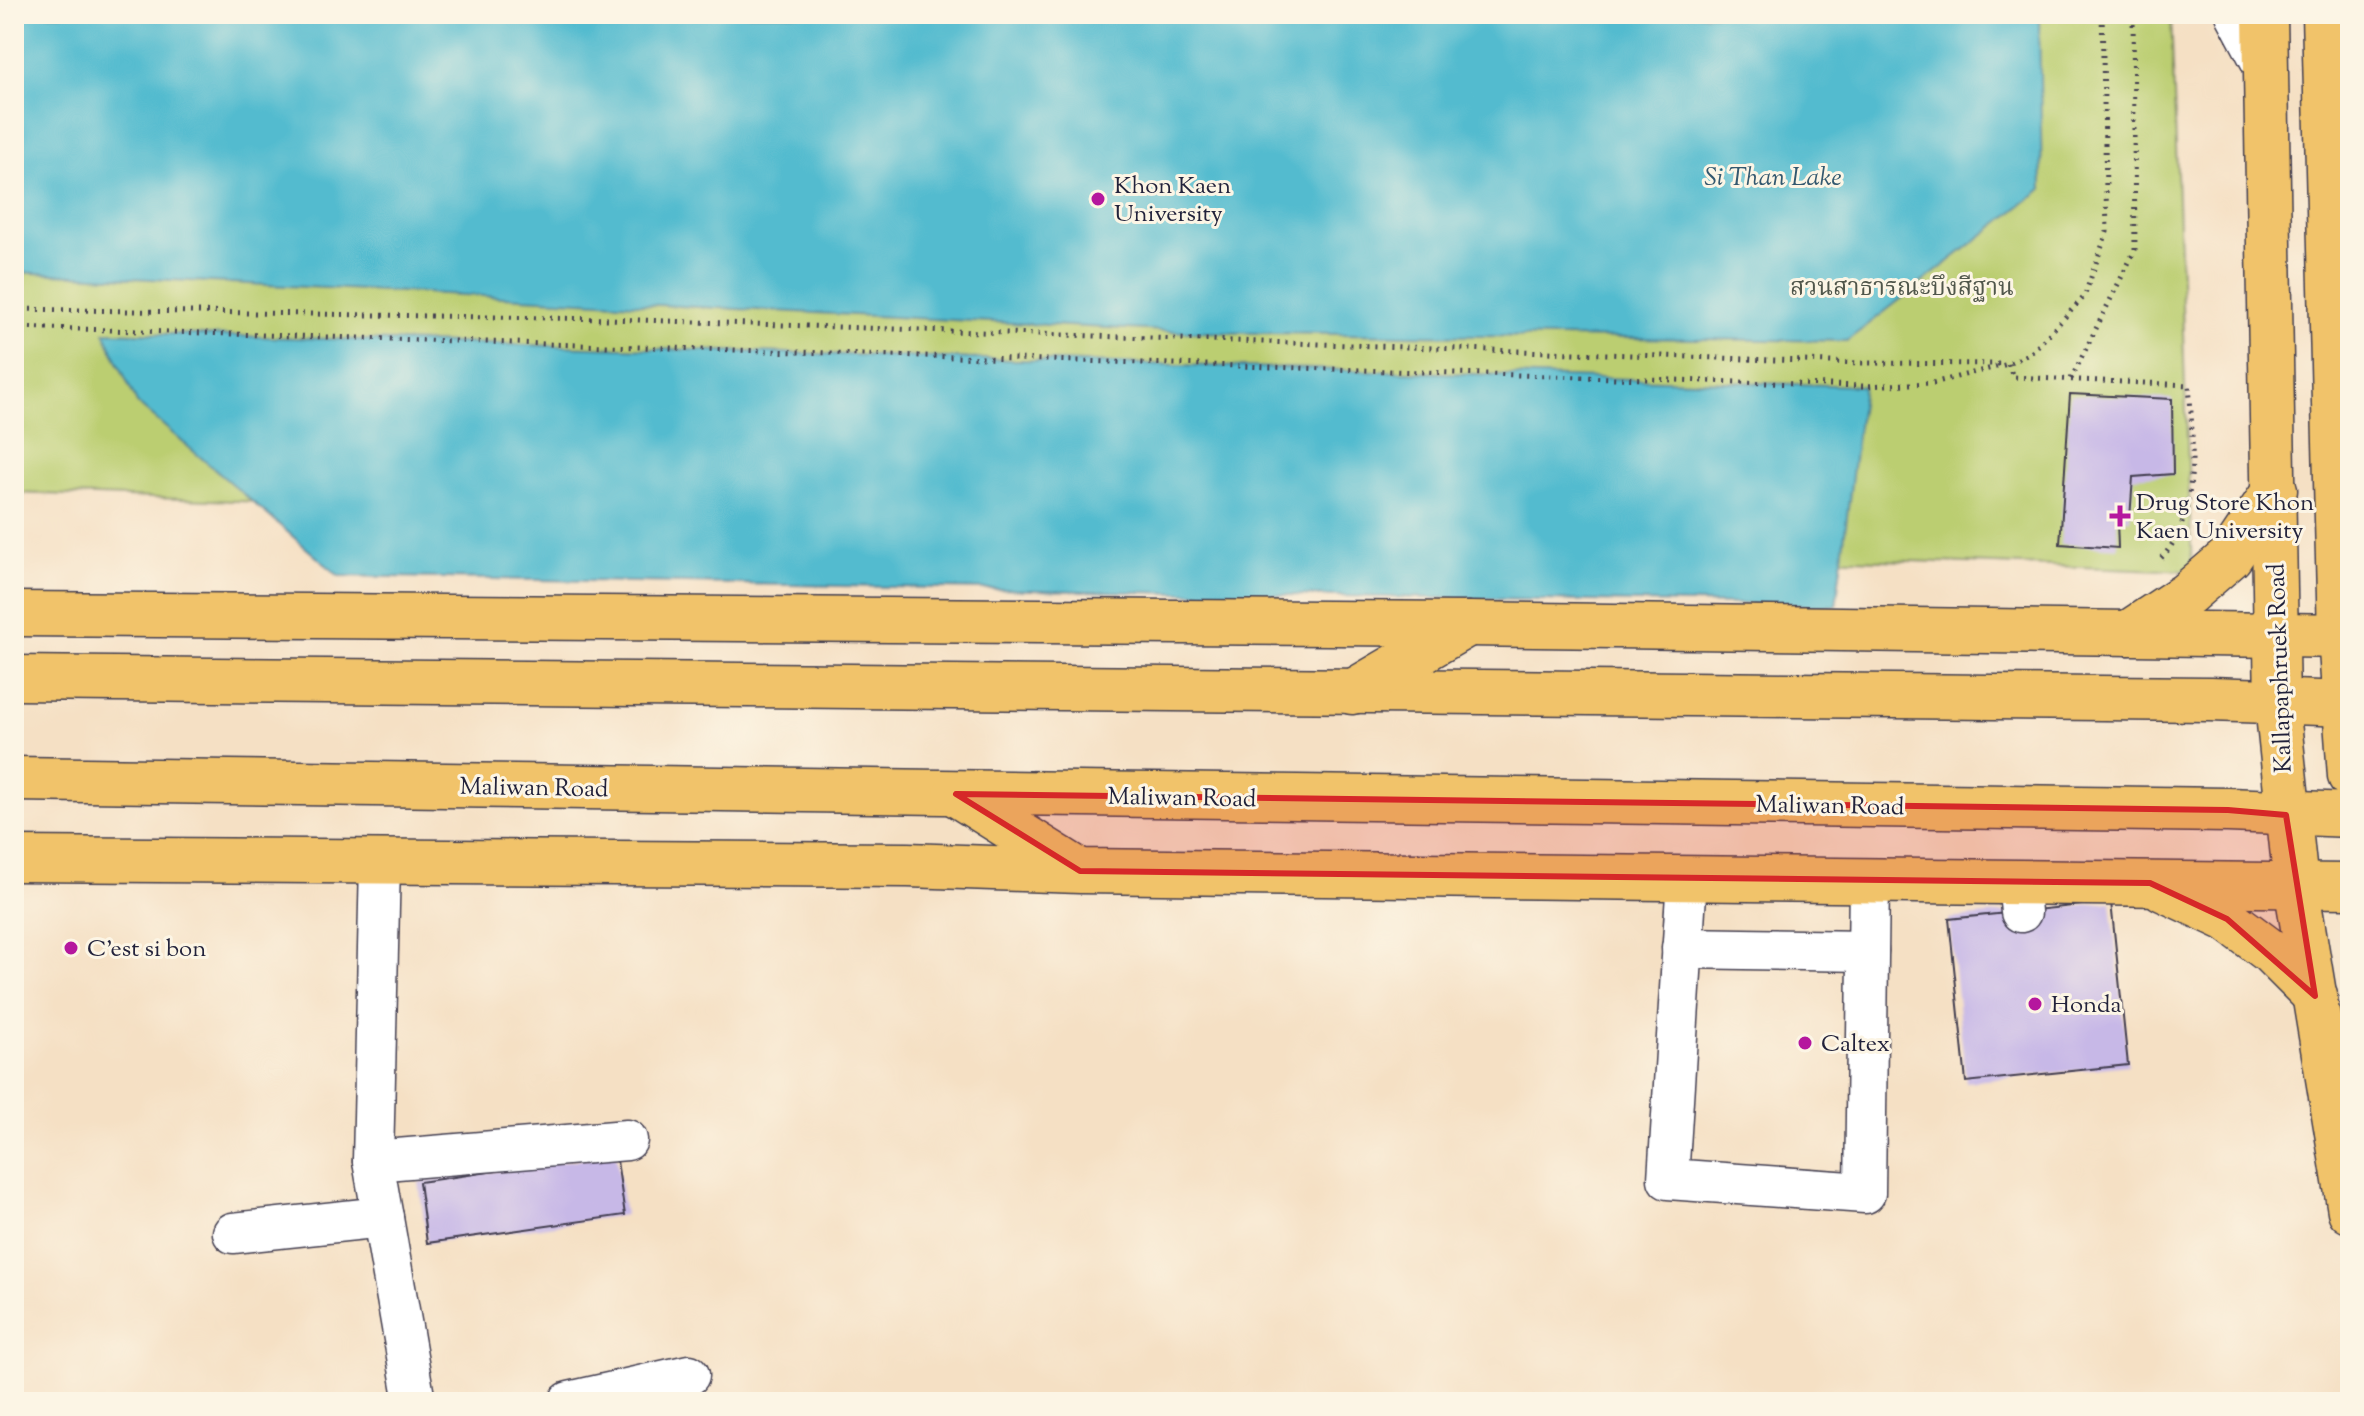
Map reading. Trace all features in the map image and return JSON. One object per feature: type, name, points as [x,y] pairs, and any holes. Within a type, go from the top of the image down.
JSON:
[{"type":"main road","name":"Kallapaphruek Road","points":[[2265,14],[2277,704],[2286,815],[2296,885],[2350,1211]]},
{"type":"main road","points":[[2324,14],[2344,502],[2350,776]]},
{"type":"main road","points":[[2128,633],[2187,594],[2230,557],[2275,490]]},
{"type":"main road","points":[[14,614],[1468,624],[2345,636]]},
{"type":"main road","points":[[1350,693],[1468,624]]},
{"type":"main road","points":[[14,678],[2194,699],[2347,704]]},
{"type":"main road","name":"Maliwan Road","points":[[14,779],[2228,810],[2286,815],[2350,815]]},
{"type":"main road","points":[[956,794],[1080,871]]},
{"type":"main road","points":[[14,859],[908,865],[1080,871],[1869,880],[2019,897],[2150,883],[2350,886]]},
{"type":"main road","points":[[2150,883],[2227,919],[2270,951],[2315,996]]},
{"type":"street","name":"Kallapaphruek Road","points":[[2236,14],[2267,72]]},
{"type":"street","points":[[380,863],[373,1161],[415,1402]]},
{"type":"street","points":[[1687,878],[1668,1179],[1865,1193],[1869,880]]},
{"type":"street","points":[[1682,948],[1868,951]]},
{"type":"street","points":[[373,1161],[627,1140]]},
{"type":"street","points":[[233,1233],[383,1217]]},
{"type":"street","points":[[569,1402],[689,1375]]},
{"type":"path","points":[[14,327],[1863,386],[1933,383],[2008,364],[2031,353],[2084,297],[2107,232],[2102,14]]},
{"type":"path","points":[[2071,379],[2135,250],[2133,14]]},
{"type":"path","points":[[14,309],[610,319],[1860,363],[2008,364]]},
{"type":"path","points":[[2008,364],[2013,377],[2189,385],[2190,449]]},
{"type":"highlighted area","points":[[956,794],[2228,810],[2286,815],[2315,996],[2227,919],[2150,883],[1080,871]]},
{"type":"green space","name":"สวนสาธารณะบึงสีฐาน","points":[[14,14],[2171,14],[2192,571],[14,493]]},
{"type":"water","name":"Si Than Lake","points":[[14,14],[2039,14],[2042,189],[1847,341],[1185,332],[14,272]]},
{"type":"water","points":[[104,332],[1863,386],[1836,606],[339,576],[137,403]]},
{"type":"building","points":[[2070,394],[2172,399],[2173,474],[2133,477],[2130,519],[2117,520],[2118,548],[2060,544]]},
{"type":"building","points":[[2111,902],[2128,1065],[1966,1082],[1949,919]]},
{"type":"building","points":[[616,1154],[625,1215],[427,1243],[419,1182]]},
{"type":"place","name":"Khon Kaen University","points":[[1098,199]]},
{"type":"place","name":"Drug Store Khon Kaen University","points":[[2120,516]]},
{"type":"place","name":"C'est si bon","points":[[71,948]]},
{"type":"place","name":"Honda","points":[[2035,1004]]},
{"type":"place","name":"Caltex","points":[[1805,1043]]}]
